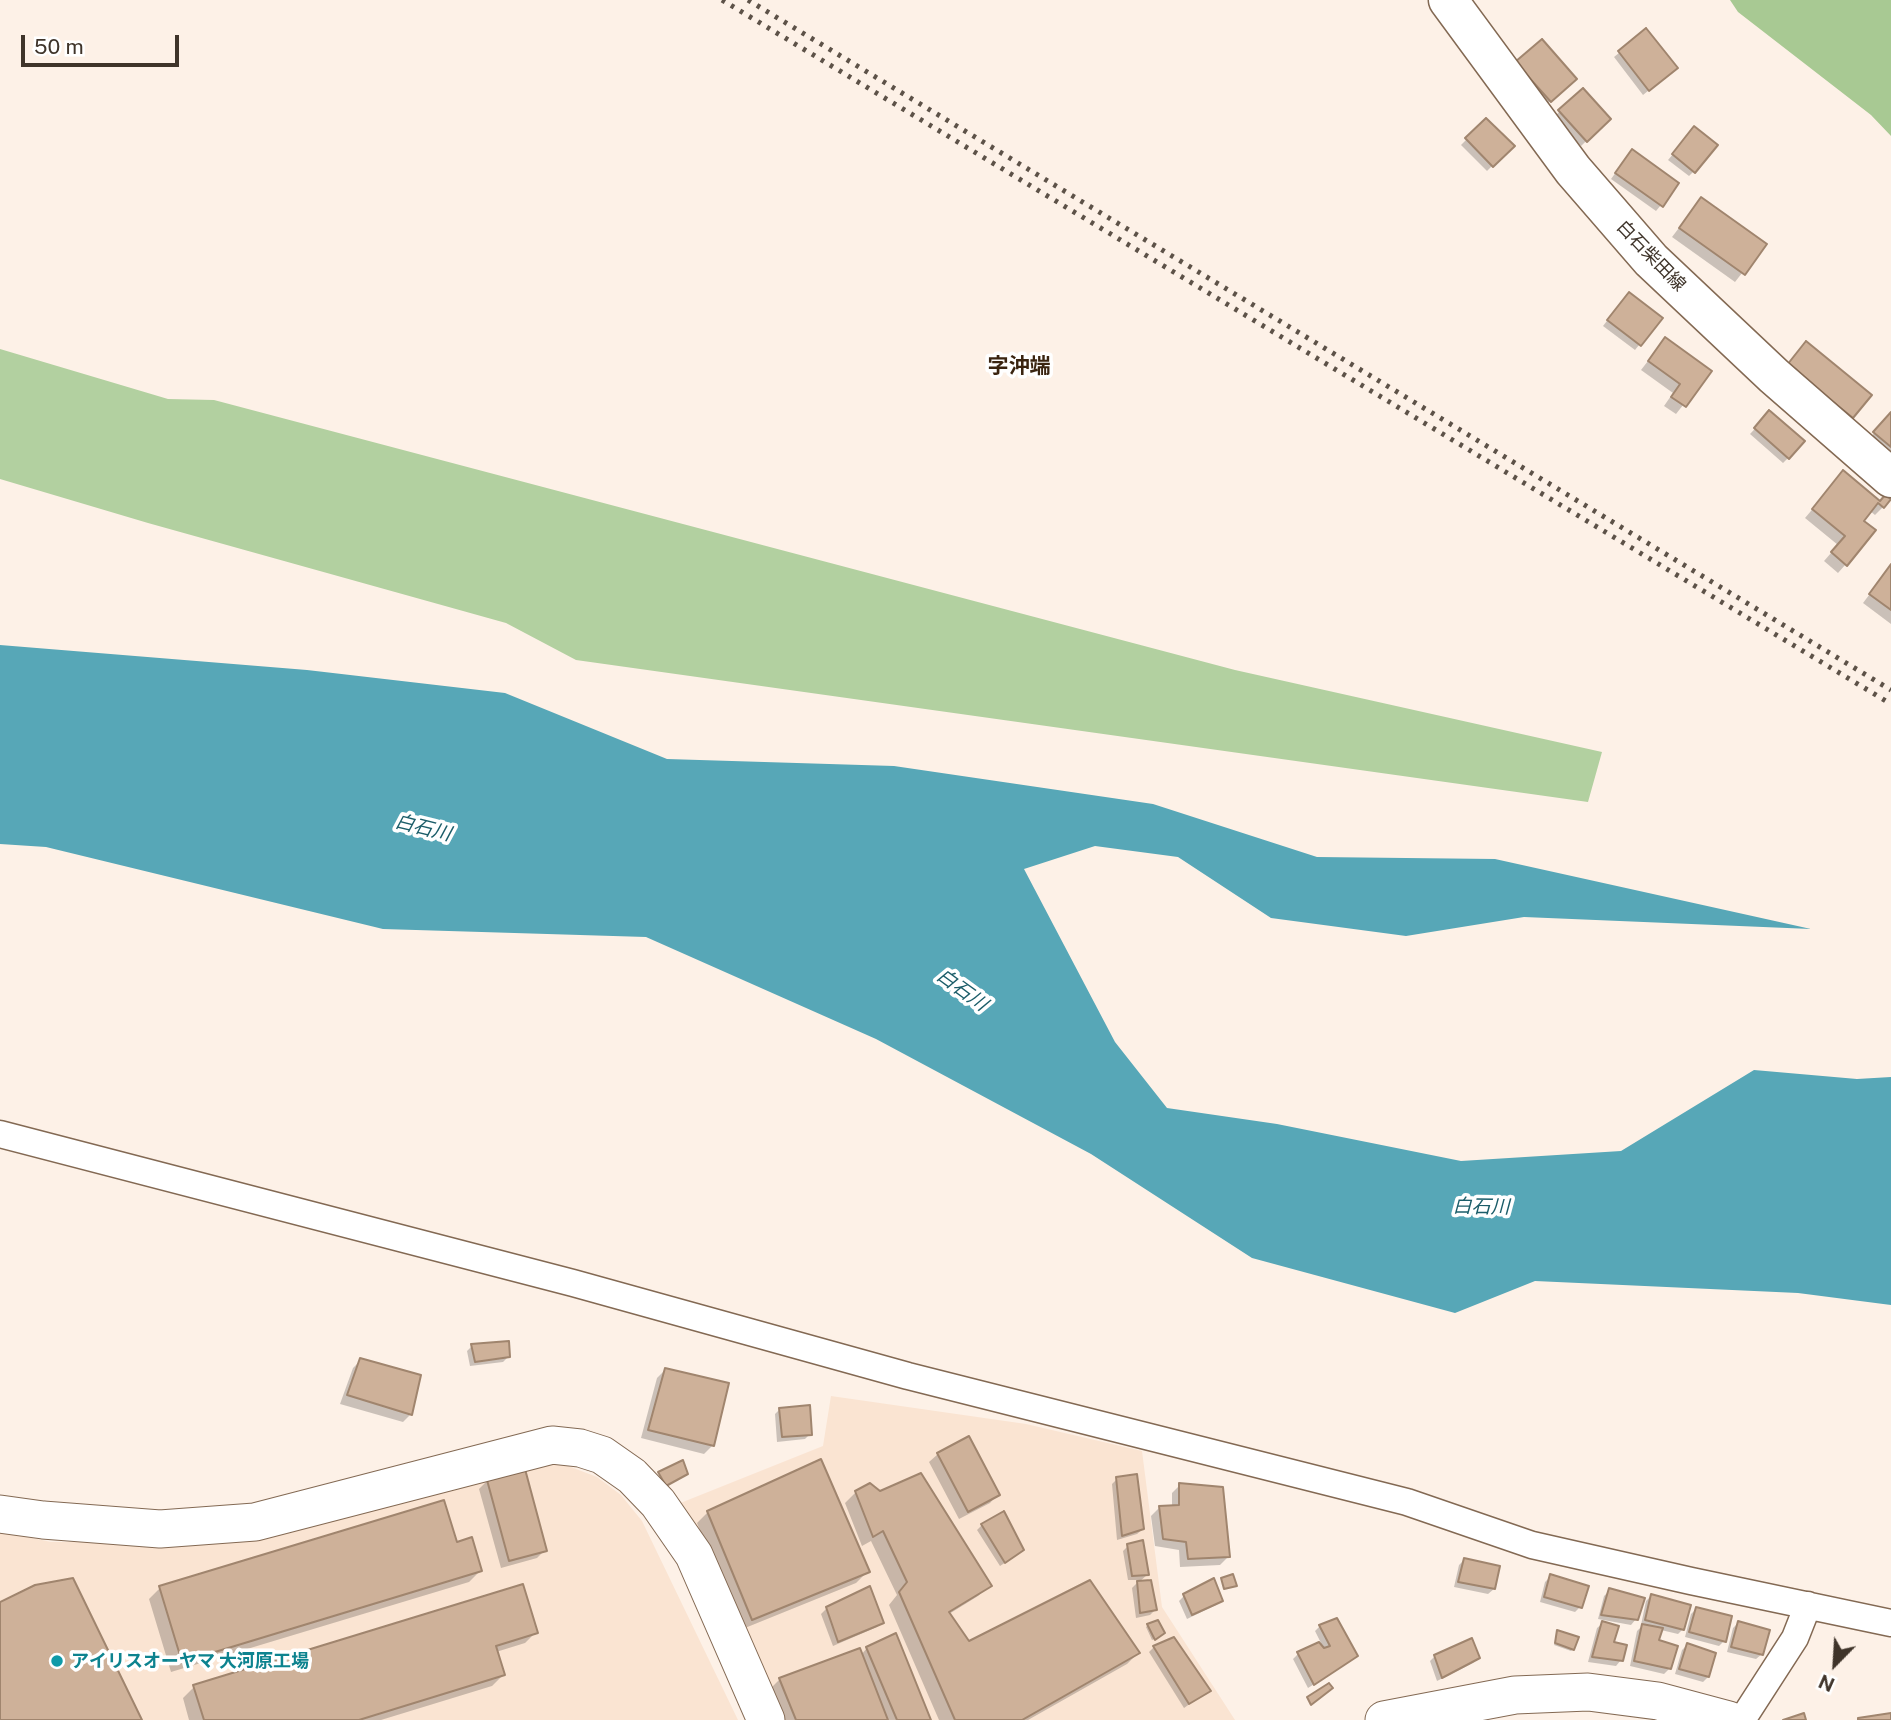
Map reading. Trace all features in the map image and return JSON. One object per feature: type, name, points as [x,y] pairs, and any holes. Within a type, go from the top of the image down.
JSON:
[{"type":"main road","name":"白石柴田線","points":[[1448,0],[1573,170],[1651,260],[1774,376],[1891,478]]},
{"type":"street","points":[[0,1134],[573,1283],[908,1376],[1407,1502],[1532,1545],[1891,1623]]},
{"type":"street","points":[[0,1514],[160,1529],[256,1522],[552,1445],[580,1448],[602,1455],[632,1476],[658,1503],[694,1555],[766,1720]]},
{"type":"street","points":[[1742,1720],[1795,1638],[1808,1605]]},
{"type":"street","points":[[1384,1720],[1515,1695],[1588,1692],[1658,1701],[1729,1720]]},
{"type":"shaded area","points":[[831,1396],[1026,1424],[1142,1451],[1162,1607],[1235,1720],[775,1720],[673,1506],[823,1446]]},
{"type":"shaded area","name":"アイリスオーヤマ 大河原工場","points":[[555,1461],[597,1477],[621,1495],[642,1521],[738,1720],[0,1720],[0,1531],[51,1542],[214,1542]]},
{"type":"green space","points":[[1730,0],[1891,0],[1891,136],[1871,115],[1738,12]]},
{"type":"green space","points":[[0,349],[168,399],[214,400],[1235,670],[1602,752],[1588,802],[576,660],[506,623],[0,479]]},
{"type":"water","name":"白石川","points":[[0,645],[307,670],[505,693],[667,759],[894,766],[1153,804],[1317,857],[1495,859],[1811,929],[1524,917],[1406,936],[1271,918],[1178,857],[1095,846],[1024,869],[1115,1042],[1167,1108],[1277,1124],[1461,1161],[1621,1151],[1754,1070],[1857,1079],[1891,1077],[1891,1305],[1798,1293],[1535,1281],[1455,1313],[1252,1258],[1091,1154],[876,1039],[646,937],[383,929],[46,847],[0,844]]},
{"type":"building","points":[[1646,28],[1678,68],[1649,91],[1618,51]]},
{"type":"building","points":[[1542,39],[1577,79],[1551,102],[1515,62]]},
{"type":"building","points":[[1583,88],[1611,119],[1587,142],[1558,110]]},
{"type":"building","points":[[1486,118],[1515,146],[1493,167],[1465,138]]},
{"type":"building","points":[[1694,126],[1718,145],[1695,173],[1672,154]]},
{"type":"building","points":[[1632,149],[1679,183],[1663,207],[1615,173]]},
{"type":"building","points":[[1701,197],[1767,244],[1745,275],[1679,228]]},
{"type":"building","points":[[1629,292],[1663,318],[1641,346],[1607,320]]},
{"type":"building","points":[[1665,337],[1712,371],[1686,407],[1671,397],[1680,384],[1648,361]]},
{"type":"building","points":[[1806,341],[1872,395],[1853,418],[1787,365]]},
{"type":"building","points":[[1769,410],[1805,441],[1789,459],[1754,428]]},
{"type":"building","points":[[1891,412],[1891,447],[1873,432]]},
{"type":"building","points":[[1843,470],[1880,501],[1885,495],[1891,499],[1884,508],[1878,503],[1864,521],[1876,530],[1847,566],[1831,552],[1845,536],[1812,509]]},
{"type":"building","points":[[1891,564],[1891,610],[1869,594]]},
{"type":"building","points":[[509,1341],[510,1357],[475,1362],[471,1344]]},
{"type":"building","points":[[360,1358],[421,1375],[412,1415],[347,1395]]},
{"type":"building","points":[[665,1368],[729,1383],[714,1446],[648,1430]]},
{"type":"building","points":[[810,1405],[812,1435],[782,1437],[779,1408]]},
{"type":"building","points":[[969,1436],[1000,1495],[968,1512],[937,1453]]},
{"type":"building","points":[[821,1459],[870,1572],[752,1620],[707,1511]]},
{"type":"building","points":[[683,1460],[688,1474],[666,1486],[658,1472]]},
{"type":"building","points":[[525,1469],[547,1551],[509,1561],[487,1480]]},
{"type":"building","points":[[921,1473],[992,1586],[949,1612],[969,1641],[1090,1580],[1140,1653],[1022,1720],[955,1720],[899,1592],[907,1582],[883,1531],[873,1537],[855,1491],[870,1483],[880,1491]]},
{"type":"building","points":[[1137,1474],[1144,1529],[1122,1536],[1116,1477]]},
{"type":"building","points":[[1179,1483],[1223,1487],[1230,1557],[1188,1559],[1186,1542],[1163,1539],[1159,1506],[1179,1505]]},
{"type":"building","points":[[444,1500],[457,1542],[472,1537],[482,1571],[182,1662],[159,1586]]},
{"type":"building","points":[[1004,1511],[1024,1550],[1005,1563],[981,1524]]},
{"type":"building","points":[[1143,1540],[1149,1575],[1132,1576],[1127,1544]]},
{"type":"building","points":[[1464,1558],[1500,1566],[1495,1589],[1458,1582]]},
{"type":"building","points":[[1233,1574],[1237,1586],[1224,1589],[1221,1578]]},
{"type":"building","points":[[1550,1574],[1589,1586],[1582,1608],[1544,1597]]},
{"type":"building","name":"アイリスオーヤマ 大河原工場","points":[[73,1578],[142,1720],[0,1720],[0,1602],[35,1585]]},
{"type":"building","points":[[1214,1578],[1223,1601],[1192,1615],[1183,1594]]},
{"type":"building","points":[[1151,1580],[1157,1610],[1140,1613],[1137,1581]]},
{"type":"building","points":[[523,1584],[538,1633],[496,1646],[505,1675],[359,1720],[204,1720],[193,1685]]},
{"type":"building","points":[[870,1586],[884,1623],[838,1642],[826,1607]]},
{"type":"building","points":[[1609,1588],[1645,1598],[1638,1620],[1601,1615]]},
{"type":"building","points":[[1651,1594],[1691,1605],[1684,1630],[1645,1620]]},
{"type":"building","points":[[1696,1607],[1732,1616],[1726,1642],[1689,1632]]},
{"type":"building","points":[[1337,1618],[1358,1656],[1314,1685],[1297,1652],[1319,1642],[1324,1648],[1330,1646],[1319,1625]]},
{"type":"building","points":[[1158,1620],[1165,1633],[1155,1640],[1147,1624]]},
{"type":"building","points":[[1602,1621],[1619,1626],[1614,1642],[1627,1645],[1623,1661],[1592,1657]]},
{"type":"building","points":[[1738,1621],[1770,1630],[1763,1655],[1731,1647]]},
{"type":"building","points":[[1642,1624],[1663,1628],[1659,1640],[1678,1646],[1671,1669],[1634,1661]]},
{"type":"building","points":[[1557,1630],[1579,1637],[1574,1650],[1555,1643]]},
{"type":"building","points":[[896,1633],[931,1720],[897,1720],[866,1647]]},
{"type":"building","points":[[1174,1637],[1211,1691],[1189,1704],[1153,1646]]},
{"type":"building","points":[[1472,1638],[1480,1658],[1442,1678],[1434,1655]]},
{"type":"building","points":[[1687,1643],[1716,1653],[1709,1677],[1679,1669]]},
{"type":"building","points":[[860,1648],[888,1720],[796,1720],[779,1678]]},
{"type":"building","points":[[1329,1683],[1333,1688],[1311,1705],[1307,1697]]},
{"type":"building","points":[[1804,1713],[1806,1720],[1783,1720]]},
{"type":"building","points":[[1891,1713],[1891,1720],[1858,1720],[1858,1718]]},
{"type":"railway","points":[[722,0],[1891,704]]},
{"type":"railway","points":[[748,0],[1891,690]]},
{"type":"place","name":"アイリスオーヤマ 大河原工場","points":[[57,1661]]},
{"type":"district","name":"字沖端","points":[[1019,367]]}]
